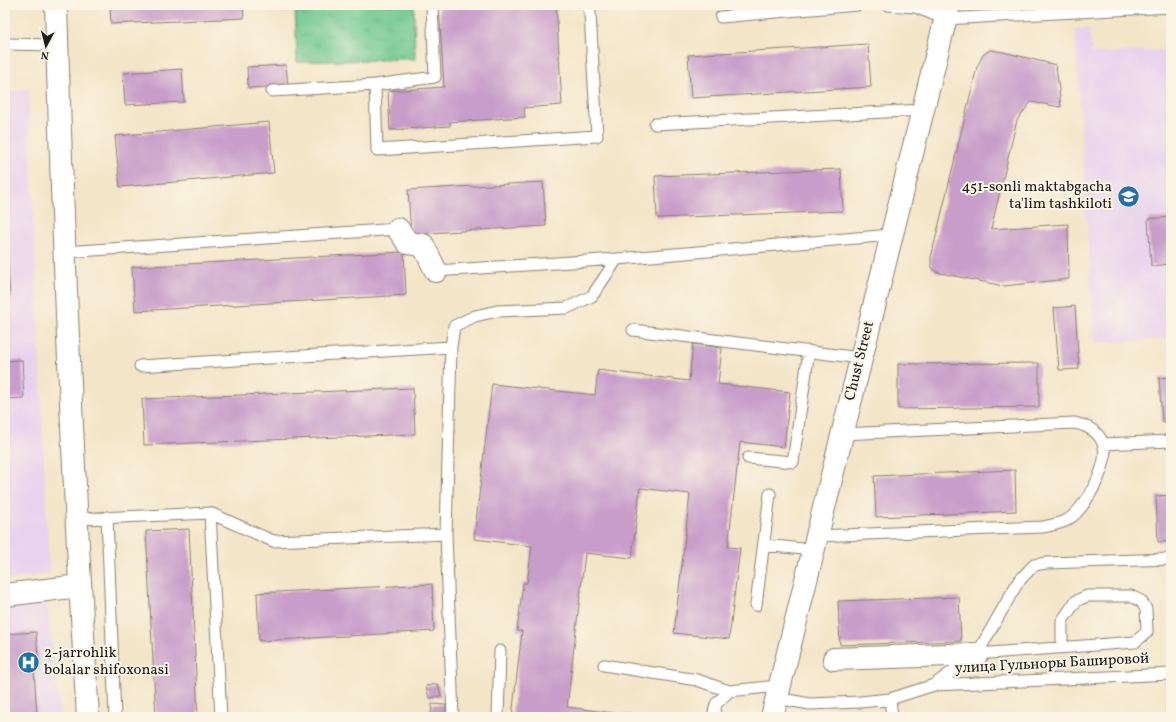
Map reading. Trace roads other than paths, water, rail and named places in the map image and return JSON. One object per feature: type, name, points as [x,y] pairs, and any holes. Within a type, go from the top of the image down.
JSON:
[{"type":"street","points":[[56,5],[76,519],[88,717]]},
{"type":"street","name":"Chust Street","points":[[775,700],[843,434],[947,12]]},
{"type":"street","points":[[398,229],[408,243],[423,244],[436,271]]},
{"type":"street","points":[[5,595],[80,586]]},
{"type":"street","points":[[834,658],[977,654]]},
{"type":"lane","points":[[272,91],[375,85],[435,77],[432,5]]},
{"type":"lane","points":[[375,85],[377,150],[597,136],[590,13],[588,5]]},
{"type":"lane","points":[[721,17],[857,5]]},
{"type":"lane","points":[[888,5],[947,12],[1171,7]]},
{"type":"lane","points":[[5,44],[57,45]]},
{"type":"lane","points":[[655,124],[923,110]]},
{"type":"lane","points":[[65,252],[398,229]]},
{"type":"lane","points":[[436,271],[617,259],[891,235]]},
{"type":"lane","points":[[453,717],[446,534],[451,347],[454,326],[475,316],[497,311],[567,308],[592,296],[617,259]]},
{"type":"lane","points":[[633,330],[861,358]]},
{"type":"lane","points":[[140,366],[451,347]]},
{"type":"lane","points":[[748,458],[792,462],[809,351]]},
{"type":"lane","points":[[764,545],[815,543],[1043,527],[1056,524],[1067,520],[1088,498],[1105,456],[1105,447],[1101,439],[1091,428],[1075,423],[843,434]]},
{"type":"lane","points":[[1103,444],[1171,441]]},
{"type":"lane","points":[[756,605],[770,494]]},
{"type":"lane","points":[[76,519],[210,513],[273,541],[446,534]]},
{"type":"lane","points":[[210,513],[221,717]]},
{"type":"lane","points":[[108,517],[115,717]]},
{"type":"lane","name":"улица Гульноры Башировой","points":[[934,685],[977,654],[1018,582],[1034,565],[1047,563],[1171,559]]},
{"type":"lane","points":[[977,654],[1135,642],[1147,632],[1146,609],[1141,601],[1131,596],[1087,596],[1076,601],[1062,621],[1062,647]]},
{"type":"lane","points":[[498,717],[500,651]]},
{"type":"lane","points":[[604,665],[697,680],[729,691]]},
{"type":"lane","name":"улица Гульноры Башировой","points":[[729,691],[775,700],[810,704],[890,699],[934,685],[1171,674]]},
{"type":"lane","points":[[713,717],[716,704],[729,691]]},
{"type":"lane","points":[[890,699],[892,717]]},
{"type":"place","name":"451-sonli maktabgacha ta'lim tashkiloti","points":[[1128,196]]},
{"type":"place","name":"2-jarrohlik bolalar shifoxonasi","points":[[29,662]]}]
